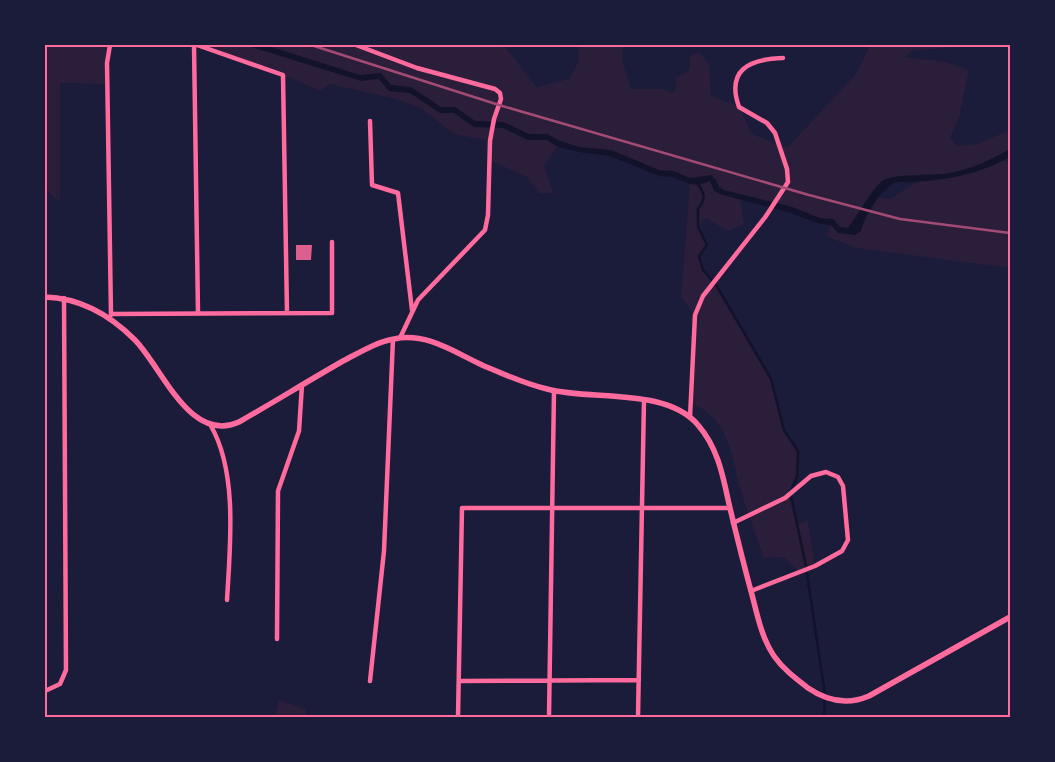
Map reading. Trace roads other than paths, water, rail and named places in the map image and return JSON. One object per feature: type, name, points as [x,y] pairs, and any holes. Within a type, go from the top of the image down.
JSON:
[{"type":"street","points":[[110,45],[107,62],[110,316]]},
{"type":"street","points":[[198,313],[196,45],[283,75],[287,313]]},
{"type":"street","points":[[356,45],[417,68],[495,89],[500,94],[501,99],[491,132],[486,230],[426,291],[412,310],[400,338]]},
{"type":"street","points":[[690,417],[695,315],[703,296],[778,200],[788,182],[787,169],[775,133],[767,123],[739,107],[734,93],[735,80],[746,67],[762,58],[782,58]]},
{"type":"street","points":[[370,121],[372,184],[398,193],[412,310]]},
{"type":"street","points":[[110,316],[332,312],[332,242]]},
{"type":"street","points":[[45,297],[64,298],[110,316],[144,350],[193,415],[211,426],[226,427],[239,422],[366,349],[400,338],[422,339],[436,343],[494,370],[554,391],[644,400],[672,407],[690,417],[704,433],[716,454],[751,592],[762,630],[774,655],[788,673],[814,692],[836,700],[858,700],[869,696],[1010,616]]},
{"type":"street","points":[[45,691],[60,684],[66,670],[64,298]]},
{"type":"street","points":[[370,681],[384,551],[393,339]]},
{"type":"street","points":[[277,640],[278,490],[299,431],[302,385]]},
{"type":"street","points":[[549,717],[554,391]]},
{"type":"street","points":[[638,717],[644,400]]},
{"type":"street","points":[[211,426],[217,437],[224,460],[228,498],[230,554],[227,600]]},
{"type":"street","points":[[734,523],[785,498],[811,476],[826,472],[838,477],[843,486],[848,540],[842,551],[815,566],[751,592]]},
{"type":"street","points":[[458,717],[462,508],[730,508]]},
{"type":"street","points":[[459,681],[639,680]]},
{"type":"waterway","points":[[698,184],[704,196],[698,209],[698,227],[707,245],[699,256],[703,270],[716,285],[771,379],[784,430],[798,451],[797,477],[790,492],[806,566]]},
{"type":"waterway","points":[[807,574],[825,695],[824,717]]},
{"type":"railway","points":[[311,45],[499,105],[809,195],[900,219],[1010,233]]}]
